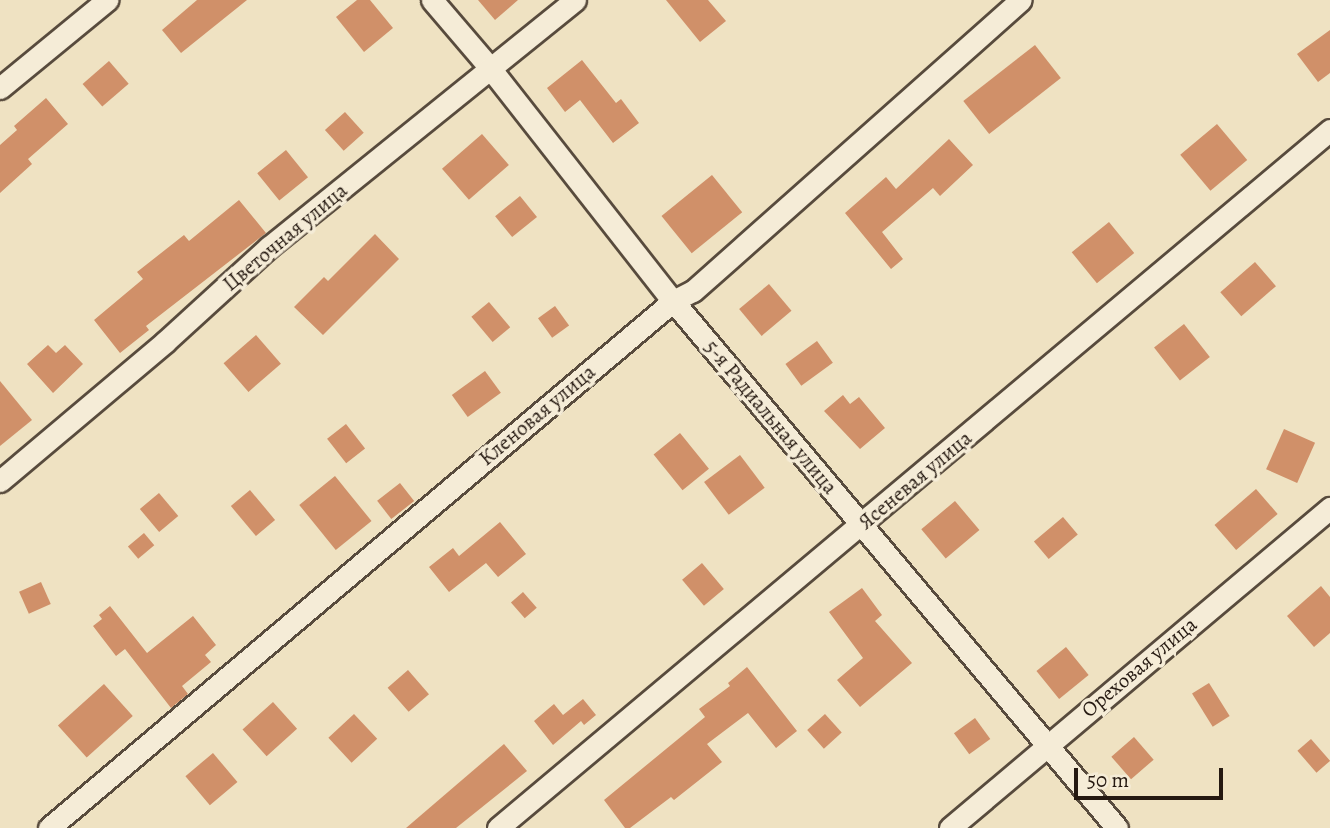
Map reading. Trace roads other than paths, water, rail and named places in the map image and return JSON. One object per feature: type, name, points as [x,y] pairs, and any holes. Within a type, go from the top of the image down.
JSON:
[{"type":"street","points":[[0,88],[107,0]]},
{"type":"street","name":"5-я Радиальная улица","points":[[432,0],[491,68],[673,301],[1117,828]]},
{"type":"street","name":"Цветочная улица","points":[[0,481],[165,342],[269,247],[575,0]]},
{"type":"street","name":"Кленовая улица","points":[[49,828],[673,301],[692,291],[1021,0]]},
{"type":"street","name":"Ясеневая улица","points":[[498,828],[1330,130]]},
{"type":"street","name":"Ореховая улица","points":[[950,828],[1330,508]]}]
